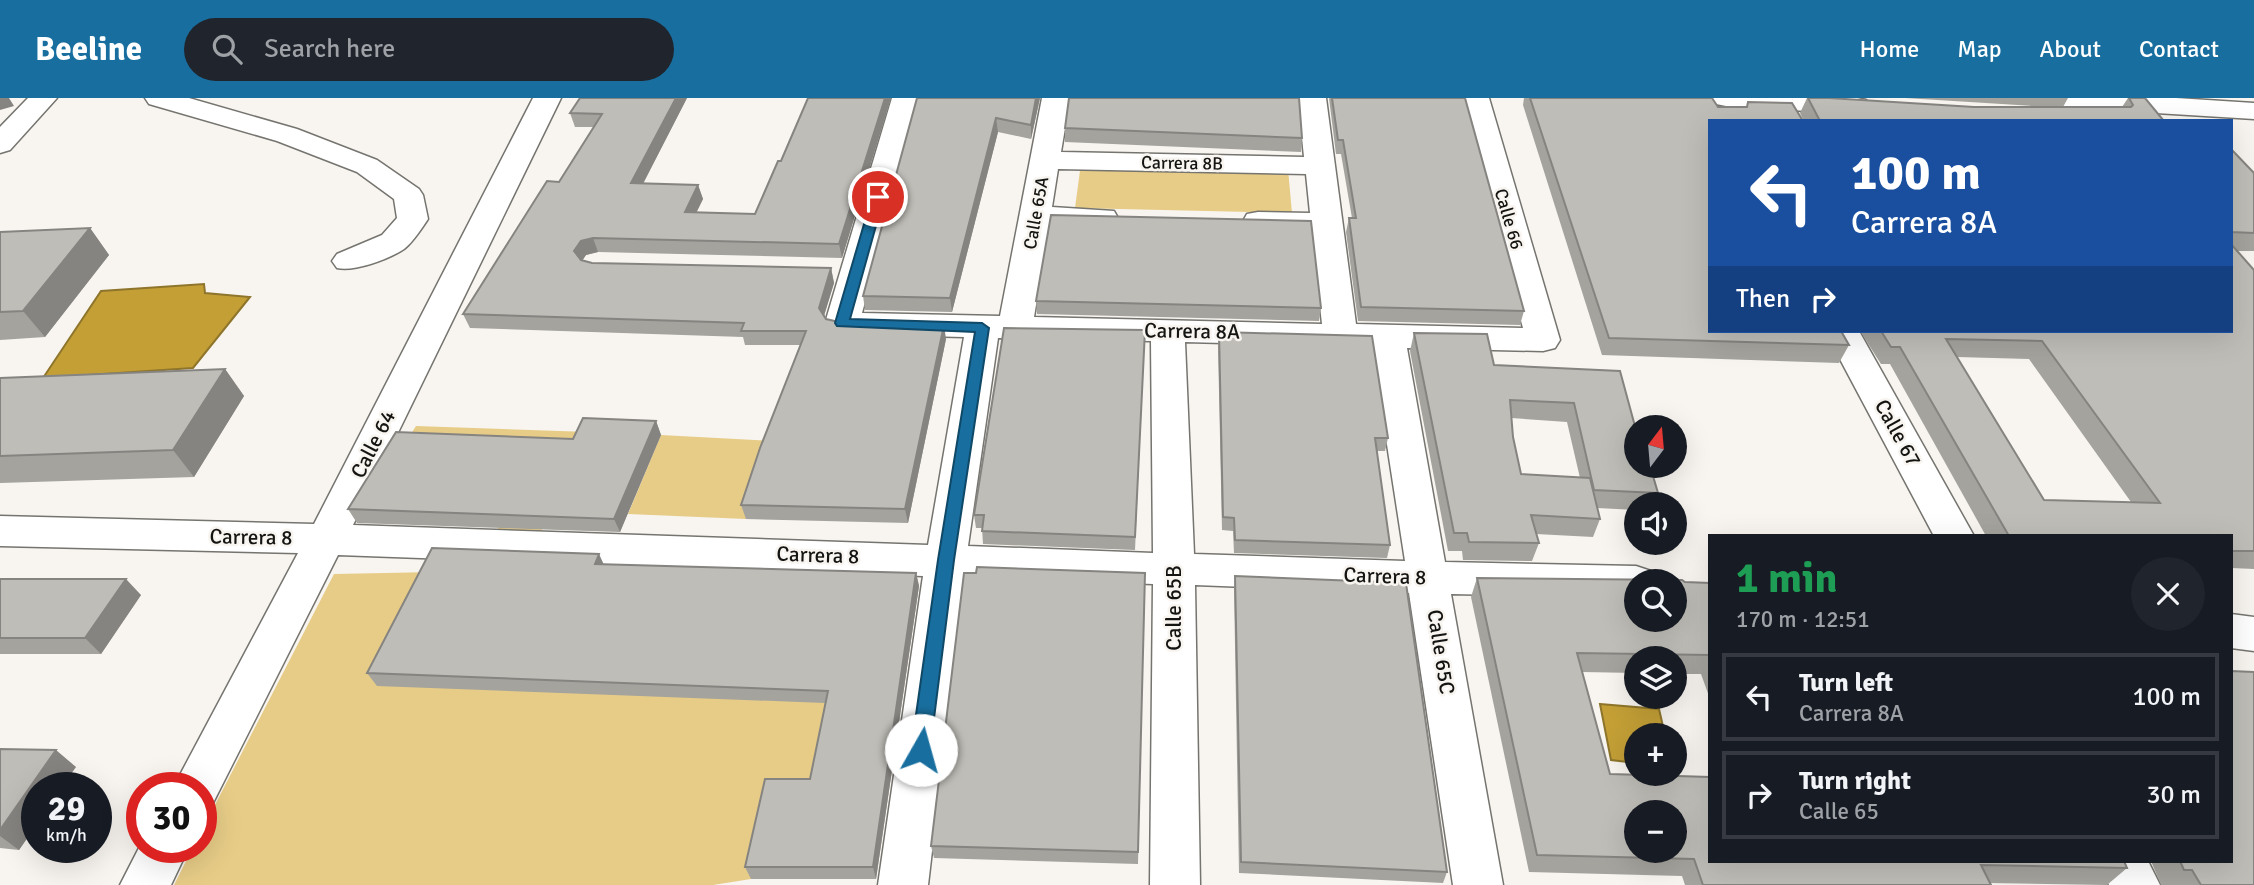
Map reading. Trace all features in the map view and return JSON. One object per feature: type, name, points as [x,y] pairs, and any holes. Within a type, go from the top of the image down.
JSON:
[{"type":"street","points":[[0,144],[43,98]]},
{"type":"street","points":[[159,98],[286,135],[367,166],[408,195],[413,219],[393,242],[348,261]]},
{"type":"street","name":"Calle 64","points":[[204,772],[326,539],[547,98]]},
{"type":"street","points":[[824,270],[857,271],[905,98]]},
{"type":"street","name":"Calle 65A","points":[[903,885],[946,560],[999,327],[1035,216],[1056,98]]},
{"type":"street","points":[[1312,98],[1340,335]]},
{"type":"street","name":"Calle 66","points":[[1475,98],[1543,340]]},
{"type":"street","points":[[1714,98],[1725,119]]},
{"type":"street","points":[[1726,98],[1879,107]]},
{"type":"street","points":[[2041,98],[2129,101],[2254,111]]},
{"type":"street","points":[[2016,115],[2076,119]]},
{"type":"street","points":[[2233,128],[2254,130]]},
{"type":"street","name":"Carrera 8B","points":[[1045,160],[1320,166]]},
{"type":"street","points":[[1035,216],[1132,218]]},
{"type":"street","points":[[1230,220],[1327,222]]},
{"type":"street","name":"Carrera 8A","points":[[857,271],[842,323],[1543,340]]},
{"type":"street","name":"Calle 65B","points":[[1168,331],[1174,569],[1175,885]]},
{"type":"street","name":"Calle 67","points":[[1843,333],[1953,534]]},
{"type":"street","name":"Calle 65C","points":[[1388,337],[1478,885]]},
{"type":"street","name":"Carrera 8","points":[[0,531],[326,539],[1429,578],[1624,582]]},
{"type":"street","points":[[2233,631],[2254,634]]},
{"type":"street","points":[[145,885],[157,863]]},
{"type":"street","points":[[2123,863],[2134,885]]},
{"type":"shaded area","points":[[1081,163],[1288,169],[1292,213],[1075,208]]},
{"type":"shaded area","points":[[204,284],[205,293],[250,297],[193,368],[43,378],[101,291]]},
{"type":"shaded area","points":[[416,426],[589,432],[541,532],[496,532],[538,451],[404,445]]},
{"type":"shaded area","points":[[661,435],[773,441],[746,519],[628,514]]},
{"type":"shaded area","points":[[435,572],[830,703],[814,791],[751,879],[713,885],[174,885],[185,863],[217,863],[217,801],[334,574]]},
{"type":"shaded area","points":[[1600,704],[1624,706],[1624,709],[1659,709],[1662,723],[1624,723],[1624,762],[1611,760]]},
{"type":"building","points":[[580,98],[676,98],[631,183],[698,185],[685,212],[755,214],[808,98],[885,98],[839,244],[593,238],[581,241],[574,251],[581,260],[592,263],[831,268],[819,308],[826,319],[839,322],[944,325],[905,509],[741,505],[760,448],[806,331],[741,331],[744,323],[463,314],[547,181],[559,182],[602,114],[570,113]]},
{"type":"building","points":[[917,98],[1036,98],[1031,125],[996,118],[950,298],[863,296]]},
{"type":"building","points":[[1069,98],[1299,98],[1302,138],[1065,128]]},
{"type":"building","points":[[1332,98],[1465,98],[1524,311],[1361,307],[1349,218],[1356,218],[1343,140],[1338,140]]},
{"type":"building","points":[[1530,98],[1712,98],[1718,107],[1747,107],[1748,102],[1792,103],[1802,119],[1708,119],[1708,333],[1842,333],[1849,345],[1609,338]]},
{"type":"building","points":[[1808,98],[1974,107],[2131,107],[2133,105],[2129,98],[2145,98],[2162,119],[1819,119]]},
{"type":"building","points":[[2233,151],[2254,173],[2254,233],[2233,232]]},
{"type":"building","points":[[1051,215],[1311,221],[1321,308],[1036,301]]},
{"type":"building","points":[[90,228],[23,311],[0,312],[0,232]]},
{"type":"building","points":[[2233,246],[2254,270],[2254,551],[2233,551],[2233,534],[2008,534],[1900,347],[1891,347],[1882,333],[2233,333]],"holes":[[[1946,339],[2042,341],[2160,503],[2044,500]]]},
{"type":"building","points":[[1004,328],[1145,330],[1135,537],[982,531],[984,515],[974,515]]},
{"type":"building","points":[[1219,332],[1372,336],[1388,438],[1375,438],[1390,545],[1235,540],[1234,518],[1223,517]]},
{"type":"building","points":[[1414,333],[1487,334],[1494,365],[1620,371],[1632,415],[1624,415],[1624,478],[1654,478],[1658,492],[1594,490],[1574,403],[1510,400],[1513,437],[1521,474],[1590,478],[1600,519],[1531,515],[1539,543],[1469,542],[1467,533],[1454,533]]},
{"type":"building","points":[[225,369],[173,450],[0,456],[0,378]]},
{"type":"building","points":[[583,418],[656,421],[614,519],[348,509],[396,432],[573,439]]},
{"type":"building","points":[[432,548],[599,554],[595,564],[916,573],[873,867],[745,867],[765,779],[810,779],[828,691],[367,673]]},
{"type":"building","points":[[977,567],[1145,573],[1138,852],[931,846],[964,573],[976,573]]},
{"type":"building","points":[[1235,576],[1406,583],[1447,872],[1241,862]]},
{"type":"building","points":[[1477,578],[1624,579],[1624,632],[1687,632],[1687,582],[1708,583],[1708,655],[1687,655],[1687,646],[1624,646],[1624,654],[1577,653],[1610,774],[1624,774],[1624,786],[1687,786],[1687,776],[1708,777],[1708,863],[2125,863],[2127,868],[1981,865],[1991,885],[1703,885],[1694,859],[1687,859],[1687,800],[1624,800],[1624,857],[1537,855]]},
{"type":"building","points":[[0,579],[126,579],[85,638],[0,638]]},
{"type":"building","points":[[2233,671],[2254,672],[2254,885],[2201,885],[2192,870],[2184,870],[2181,863],[2233,863]]},
{"type":"building","points":[[0,749],[56,750],[41,772],[21,772],[21,800],[0,830]]},
{"type":"route","points":[[878,197],[842,323],[982,328],[946,560],[921,750]]}]
